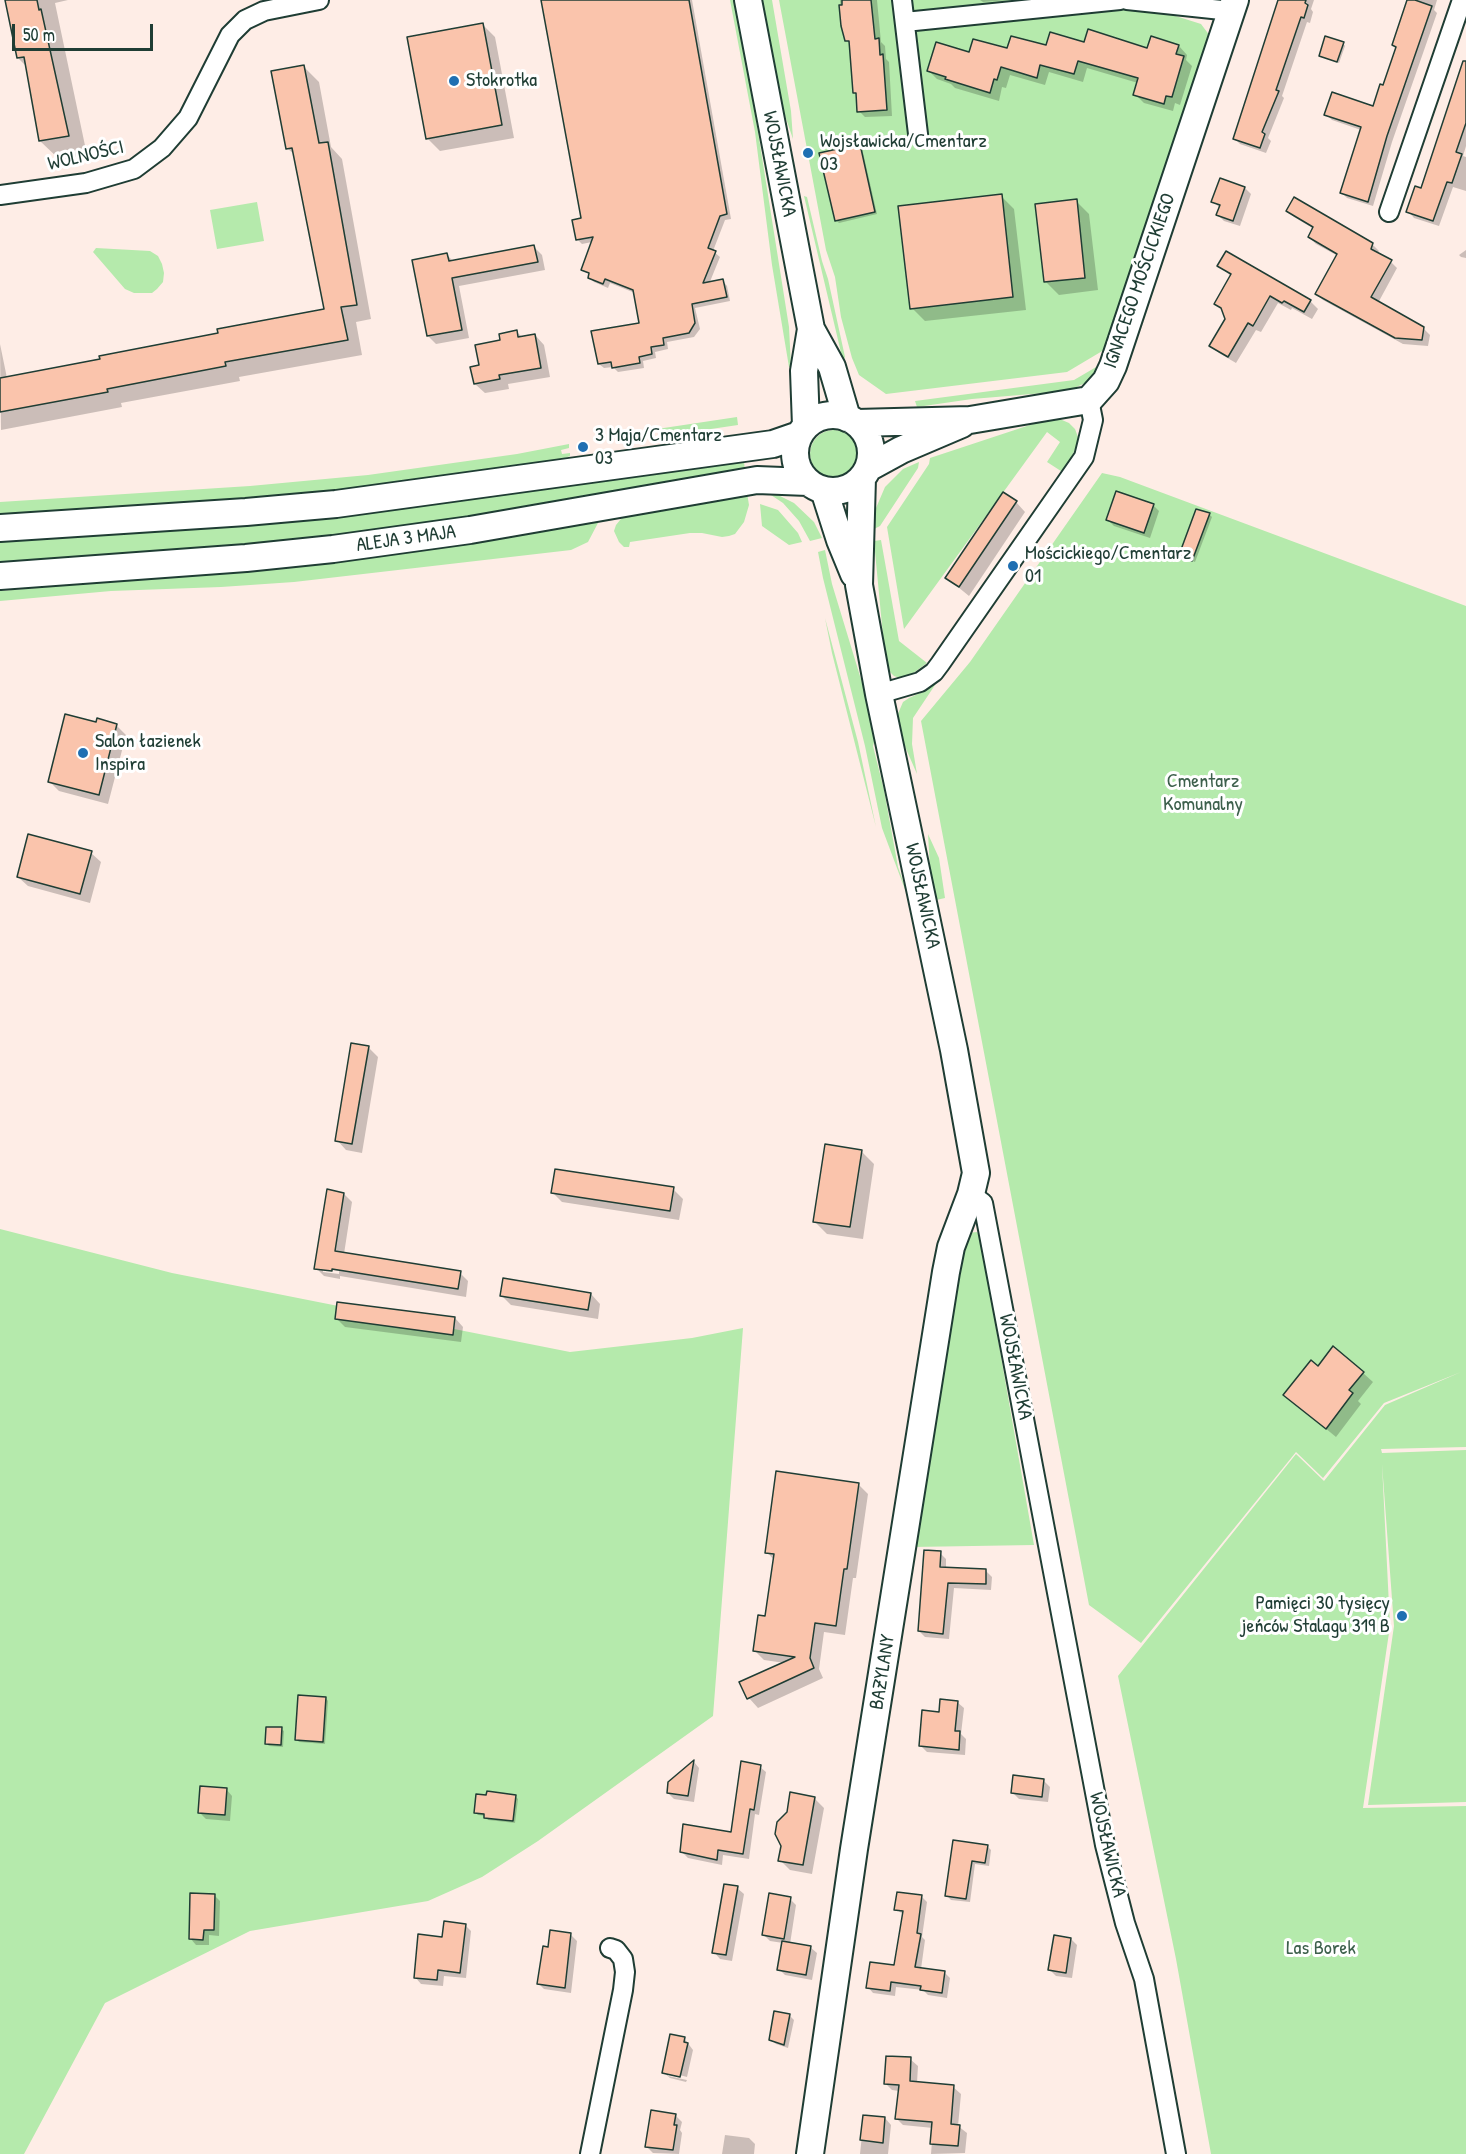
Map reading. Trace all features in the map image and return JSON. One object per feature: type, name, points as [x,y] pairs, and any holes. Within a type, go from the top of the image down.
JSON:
[{"type":"street","name":"WOLNOŚCI","points":[[0,195],[86,183],[135,170],[162,148],[188,118],[230,35],[245,20],[264,11],[319,0]]},
{"type":"street","name":"WOJSŁAWICKA","points":[[748,0],[811,328],[832,367],[852,421]]},
{"type":"street","points":[[902,0],[918,134]]},
{"type":"street","points":[[905,22],[1120,0]]},
{"type":"street","points":[[1127,0],[1233,6]]},
{"type":"street","points":[[1389,212],[1460,27],[1462,0]]},
{"type":"street","name":"IGNACEGO MOŚCICKIEGO","points":[[1089,400],[1106,381],[1113,366],[1233,6]]},
{"type":"street","name":"WOJSŁAWICKA","points":[[803,431],[804,371],[811,328]]},
{"type":"street","points":[[0,528],[336,504],[773,444],[803,431],[818,418],[833,415],[852,421],[970,420],[1089,400],[1093,420],[1080,464],[940,664],[921,682],[879,694]]},
{"type":"street","points":[[803,431],[795,447],[800,472],[816,486],[838,491],[851,487],[865,473],[901,450],[970,420]]},
{"type":"street","points":[[852,421],[865,433],[870,444],[871,456],[865,473]]},
{"type":"street","name":"WOJSŁAWICKA","points":[[859,585],[865,473]]},
{"type":"street","name":"ALEJA 3 MAJA","points":[[0,576],[246,558],[333,549],[470,530],[758,480],[816,486]]},
{"type":"street","name":"WOJSŁAWICKA","points":[[816,486],[859,585],[879,694],[971,1140],[975,1173],[971,1194],[983,1203],[1104,1845],[1125,1923],[1144,1980],[1176,2154]]},
{"type":"street","name":"BAZYLANY","points":[[810,2154],[854,1849],[946,1272],[955,1232],[971,1194]]},
{"type":"street","points":[[590,2154],[625,1972],[623,1959],[616,1950],[610,1948]]},
{"type":"green space","points":[[730,0],[735,0],[758,132],[789,327],[791,367],[789,367],[772,265],[755,132]]},
{"type":"green space","points":[[761,0],[772,0],[791,111],[793,139],[780,101]]},
{"type":"green space","points":[[779,0],[1125,0],[1201,24],[1210,36],[1109,347],[1067,372],[886,394],[859,375],[841,317],[835,277],[826,250]]},
{"type":"green space","points":[[804,196],[807,197],[828,279],[845,357],[843,361]]},
{"type":"green space","points":[[257,202],[264,241],[217,249],[210,210]]},
{"type":"green space","points":[[96,248],[150,251],[158,256],[162,264],[163,282],[152,293],[134,293],[125,289],[93,252]]},
{"type":"green space","points":[[1103,363],[1098,372],[1085,383],[1068,391],[972,399],[917,407],[915,401],[1074,380]]},
{"type":"green space","points":[[737,417],[738,425],[677,434],[657,429]]},
{"type":"green space","points":[[1051,418],[1069,423],[1075,429],[1078,437],[1077,445],[1064,473],[1047,462],[1060,442],[1047,432],[904,629],[887,527],[929,464],[930,458]]},
{"type":"green space","points":[[834,430],[851,437],[858,454],[851,471],[834,478],[817,471],[810,454],[817,437]]},
{"type":"green space","points":[[569,444],[569,448],[561,450],[562,454],[570,453],[570,456],[558,461],[327,495],[0,518],[0,502],[250,486],[368,475],[517,454]]},
{"type":"green space","points":[[744,461],[745,471],[476,518],[299,542],[0,569],[0,538],[578,483]]},
{"type":"green space","points":[[919,462],[918,468],[880,526],[874,529],[876,508],[885,487],[903,469]]},
{"type":"green space","name":"Cmentarz Komunalny","points":[[1102,473],[1120,477],[1466,606],[1466,1447],[1381,1449],[1382,1453],[1466,1450],[1466,1802],[1368,1805],[1394,1626],[1382,1464],[1390,1626],[1363,1808],[1466,1806],[1466,2154],[1211,2154],[1176,1959],[1118,1676],[1296,1454],[1324,1481],[1385,1405],[1461,1372],[1384,1403],[1323,1478],[1296,1452],[1141,1643],[1089,1605],[921,721],[970,662]]},
{"type":"green space","points":[[747,493],[749,505],[744,522],[735,534],[729,536],[690,533],[630,542],[629,547],[624,547],[614,531],[625,514]]},
{"type":"green space","points":[[768,493],[794,503],[814,522],[822,538],[810,541],[799,521],[783,503]]},
{"type":"green space","points":[[760,504],[778,510],[798,533],[802,542],[789,545],[762,526]]},
{"type":"green space","points":[[594,521],[598,523],[588,542],[571,550],[294,582],[111,591],[0,601],[0,591],[234,571]]},
{"type":"green space","points":[[881,540],[899,641],[927,663],[912,674],[900,678],[889,671],[883,636],[874,541]]},
{"type":"green space","points":[[825,550],[832,584],[877,732],[873,746],[884,790],[898,867],[922,935],[882,828],[865,746],[823,578],[818,552]]},
{"type":"green space","points":[[825,618],[858,742],[876,827],[832,653]]},
{"type":"green space","points":[[941,676],[913,718],[912,744],[917,774],[900,735],[897,716],[903,702],[927,690]]},
{"type":"green space","points":[[928,834],[939,858],[945,898],[932,901]]},
{"type":"green space","points":[[0,1229],[172,1273],[570,1352],[692,1338],[743,1328],[713,1716],[538,1841],[482,1877],[428,1901],[250,1931],[105,2003],[24,2154],[0,2154]]},
{"type":"green space","points":[[977,1232],[980,1237],[1034,1545],[912,1547],[964,1238],[968,1233]]},
{"type":"building","points":[[5,0],[37,0],[39,10],[41,9],[69,136],[39,141],[24,57],[17,58]]},
{"type":"building","points":[[541,0],[689,0],[727,214],[720,216],[708,248],[716,251],[703,283],[723,279],[727,297],[692,304],[695,323],[689,333],[663,338],[664,345],[651,347],[652,354],[639,357],[640,363],[612,368],[611,362],[598,364],[591,331],[639,323],[633,290],[605,279],[603,284],[588,278],[589,273],[581,270],[593,237],[576,240],[572,220],[581,218]]},
{"type":"building","points":[[842,0],[871,0],[875,39],[879,38],[880,55],[883,54],[887,110],[857,112],[856,93],[853,93],[849,41],[845,41],[841,26],[839,5],[842,5]]},
{"type":"building","points":[[1278,0],[1306,0],[1305,3],[1308,5],[1304,18],[1301,17],[1276,90],[1279,91],[1262,132],[1265,134],[1260,148],[1233,139]]},
{"type":"building","points":[[1407,0],[1415,0],[1432,6],[1387,136],[1368,202],[1340,193],[1361,127],[1324,115],[1332,92],[1373,106],[1396,47],[1392,45]]},
{"type":"building","name":"Stokrotka","points":[[483,23],[502,125],[426,139],[407,37]]},
{"type":"building","points":[[1088,29],[1147,48],[1151,36],[1179,45],[1176,54],[1184,56],[1172,97],[1166,96],[1164,104],[1133,95],[1138,78],[1078,61],[1074,74],[1040,65],[1037,78],[1001,67],[990,93],[927,71],[936,42],[969,52],[973,39],[1007,48],[1011,36],[1046,45],[1050,32],[1084,42]]},
{"type":"building","points":[[1325,36],[1344,42],[1337,62],[1319,56]]},
{"type":"building","points":[[1463,61],[1466,61],[1466,123],[1456,152],[1462,154],[1452,183],[1447,182],[1433,221],[1406,212],[1415,186],[1421,188]]},
{"type":"building","points":[[304,65],[319,143],[328,142],[357,305],[341,307],[348,340],[225,362],[226,366],[107,389],[108,392],[0,412],[0,378],[218,333],[217,329],[324,309],[292,148],[286,149],[271,71]]},
{"type":"building","points":[[860,144],[875,212],[835,221],[819,153]]},
{"type":"building","points":[[1220,178],[1245,187],[1233,221],[1216,215],[1220,205],[1211,202]]},
{"type":"building","points":[[1002,194],[1013,297],[910,309],[898,206]]},
{"type":"building","points":[[1294,197],[1373,243],[1371,249],[1392,260],[1371,297],[1424,327],[1422,340],[1395,338],[1315,294],[1337,254],[1308,237],[1313,227],[1286,211]]},
{"type":"building","points":[[1077,199],[1085,278],[1044,282],[1035,204]]},
{"type":"building","points":[[534,245],[538,262],[452,278],[462,330],[427,336],[412,260],[447,253],[449,261]]},
{"type":"building","points":[[1226,251],[1311,300],[1304,312],[1270,296],[1253,326],[1248,323],[1228,357],[1209,346],[1225,319],[1221,308],[1214,304],[1231,274],[1217,266]]},
{"type":"building","points":[[517,330],[518,337],[535,334],[541,368],[499,375],[500,379],[474,384],[470,367],[479,365],[475,345],[500,340],[499,334]]},
{"type":"building","points":[[1116,491],[1154,504],[1144,533],[1106,520]]},
{"type":"building","points":[[1003,492],[1017,501],[959,587],[945,578]]},
{"type":"building","points":[[1196,509],[1210,513],[1192,561],[1179,555]]},
{"type":"building","name":"Salon łazienek Inspira","points":[[65,714],[96,722],[97,718],[117,724],[99,795],[48,782]]},
{"type":"building","points":[[28,834],[92,851],[80,894],[17,877]]},
{"type":"building","points":[[351,1043],[369,1046],[352,1144],[335,1141]]},
{"type":"building","points":[[825,1144],[862,1150],[850,1227],[813,1222]]},
{"type":"building","points":[[555,1169],[674,1187],[670,1211],[551,1193]]},
{"type":"building","points":[[327,1189],[344,1193],[335,1251],[461,1271],[458,1289],[332,1269],[332,1271],[314,1269]]},
{"type":"building","points":[[503,1278],[591,1293],[588,1310],[500,1296]]},
{"type":"building","points":[[337,1302],[455,1317],[453,1335],[335,1319]]},
{"type":"building","points":[[1333,1346],[1364,1372],[1349,1390],[1353,1393],[1326,1429],[1283,1395],[1311,1360],[1318,1366]]},
{"type":"building","points":[[776,1471],[859,1483],[847,1569],[844,1569],[836,1626],[815,1623],[810,1658],[814,1668],[747,1699],[739,1682],[795,1657],[753,1651],[758,1615],[765,1616],[774,1554],[765,1553]]},
{"type":"building","points":[[924,1550],[941,1551],[940,1567],[986,1569],[986,1584],[948,1583],[943,1634],[918,1631]]},
{"type":"building","points":[[298,1695],[326,1697],[323,1742],[295,1740]]},
{"type":"building","points":[[940,1699],[958,1701],[955,1731],[960,1731],[959,1750],[919,1746],[922,1710],[939,1712]]},
{"type":"building","points":[[266,1727],[282,1727],[281,1745],[265,1744]]},
{"type":"building","points":[[694,1760],[688,1796],[667,1793],[668,1782]]},
{"type":"building","points":[[741,1761],[761,1765],[754,1810],[750,1809],[743,1854],[718,1850],[717,1860],[680,1852],[683,1824],[731,1832]]},
{"type":"building","points":[[1013,1775],[1044,1779],[1042,1797],[1011,1793]]},
{"type":"building","points":[[200,1786],[227,1788],[225,1815],[198,1813]]},
{"type":"building","points":[[487,1791],[516,1795],[513,1821],[484,1818],[484,1814],[474,1813],[476,1794],[486,1795]]},
{"type":"building","points":[[790,1792],[815,1797],[803,1865],[778,1861],[781,1846],[775,1834],[777,1822],[787,1812]]},
{"type":"building","points":[[953,1840],[988,1845],[985,1863],[972,1861],[966,1899],[945,1896]]},
{"type":"building","points":[[724,1884],[738,1886],[726,1955],[712,1953]]},
{"type":"building","points":[[897,1892],[922,1895],[917,1933],[921,1934],[915,1967],[945,1971],[942,1993],[920,1990],[921,1986],[891,1982],[890,1991],[866,1988],[870,1962],[894,1965],[903,1911],[894,1910]]},
{"type":"building","points":[[190,1893],[215,1894],[214,1930],[204,1930],[203,1940],[189,1939]]},
{"type":"building","points":[[769,1893],[791,1897],[784,1939],[762,1935]]},
{"type":"building","points":[[444,1921],[466,1924],[460,1973],[438,1970],[437,1980],[414,1978],[418,1934],[442,1937]]},
{"type":"building","points":[[550,1930],[571,1933],[565,1988],[537,1984],[543,1946],[548,1947]]},
{"type":"building","points":[[1054,1935],[1071,1938],[1066,1973],[1048,1970]]},
{"type":"building","points":[[782,1941],[811,1946],[806,1975],[777,1970]]},
{"type":"building","points":[[774,2011],[790,2014],[784,2045],[769,2040]]},
{"type":"building","points":[[670,2034],[685,2037],[684,2042],[688,2043],[680,2077],[662,2073]]},
{"type":"building","points":[[886,2056],[911,2057],[910,2081],[954,2085],[951,2124],[960,2125],[958,2146],[930,2144],[932,2122],[895,2119],[899,2085],[884,2084]]},
{"type":"building","points":[[651,2110],[676,2114],[674,2125],[677,2125],[673,2150],[645,2147]]},
{"type":"building","points":[[863,2115],[885,2117],[883,2143],[860,2140]]},
{"type":"place","name":"Stokrotka","points":[[454,81]]},
{"type":"place","name":"Wojsławicka/Cmentarz 03","points":[[808,153]]},
{"type":"place","name":"3 Maja/Cmentarz 03","points":[[583,447]]},
{"type":"place","name":"Mościckiego/Cmentarz 01","points":[[1013,566]]},
{"type":"place","name":"Salon łazienek Inspira","points":[[83,753]]},
{"type":"place","name":"Pamięci 30 tysięcy jeńców Stalagu 319 B","points":[[1402,1616]]},
{"type":"park label","name":"Las Borek","points":[[1321,1949]]}]
